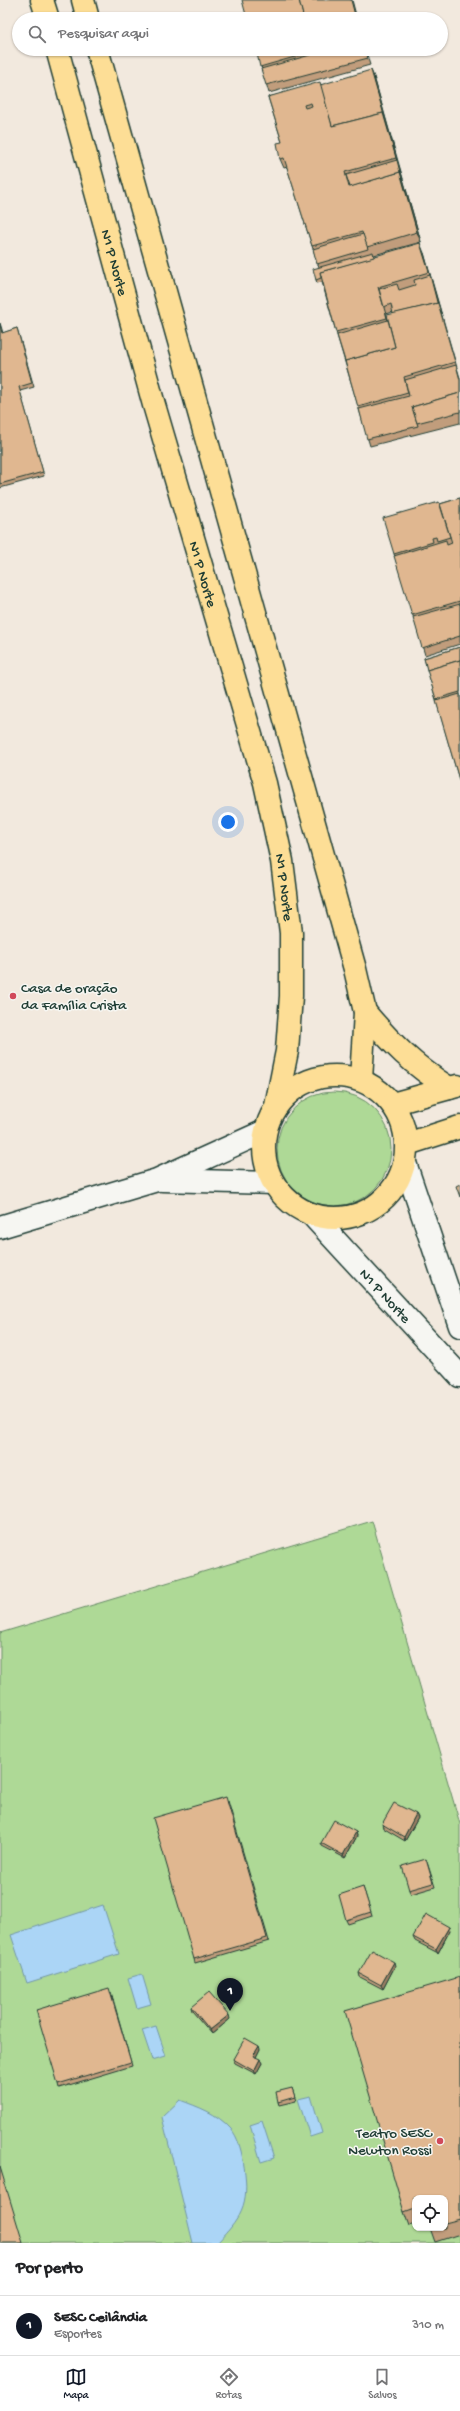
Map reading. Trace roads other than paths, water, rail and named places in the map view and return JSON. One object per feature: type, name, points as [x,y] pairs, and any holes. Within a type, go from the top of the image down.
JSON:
[{"type":"main road","points":[[42,0],[46,12]]},
{"type":"main road","points":[[83,0],[86,12]]},
{"type":"main road","name":"N1 P Norte","points":[[59,56],[154,405],[267,790],[282,861],[291,933],[291,996],[287,1051],[276,1106]]},
{"type":"main road","points":[[99,56],[355,969],[364,1012],[362,1080]]},
{"type":"main road","points":[[364,1012],[419,1070],[454,1087]]},
{"type":"main road","points":[[338,1075],[362,1080],[378,1090],[392,1104],[405,1129],[406,1153],[396,1186],[380,1203],[359,1215],[336,1219],[312,1215],[296,1207],[283,1196],[272,1183],[264,1157],[264,1131],[276,1106],[292,1089],[314,1078],[338,1075]]},
{"type":"main road","points":[[392,1104],[454,1087]]},
{"type":"main road","points":[[406,1153],[460,1127]]},
{"type":"street","points":[[0,1227],[157,1180],[264,1131]]},
{"type":"street","points":[[406,1153],[460,1326]]},
{"type":"street","points":[[157,1180],[272,1183]]},
{"type":"street","name":"N1 P Norte","points":[[312,1215],[460,1376]]},
{"type":"water","points":[[103,1905],[119,1954],[27,1983],[11,1935]]},
{"type":"water","points":[[142,1974],[151,2004],[137,2008],[128,1978]]},
{"type":"water","points":[[156,2026],[166,2056],[152,2060],[142,2030]]},
{"type":"water","points":[[311,2096],[322,2133],[310,2137],[298,2099]]},
{"type":"water","points":[[180,2100],[207,2111],[226,2123],[236,2136],[239,2144],[243,2160],[246,2186],[243,2206],[234,2223],[217,2243],[193,2243],[162,2117]]},
{"type":"water","points":[[262,2121],[274,2158],[261,2162],[250,2125]]},
{"type":"place","name":"Casa de oração da Família Crista","points":[[13,996]]},
{"type":"place","name":"SESC Ceilândia","points":[[230,2011]]},
{"type":"place","name":"Teatro SESC Newton Rossi","points":[[440,2141]]}]
